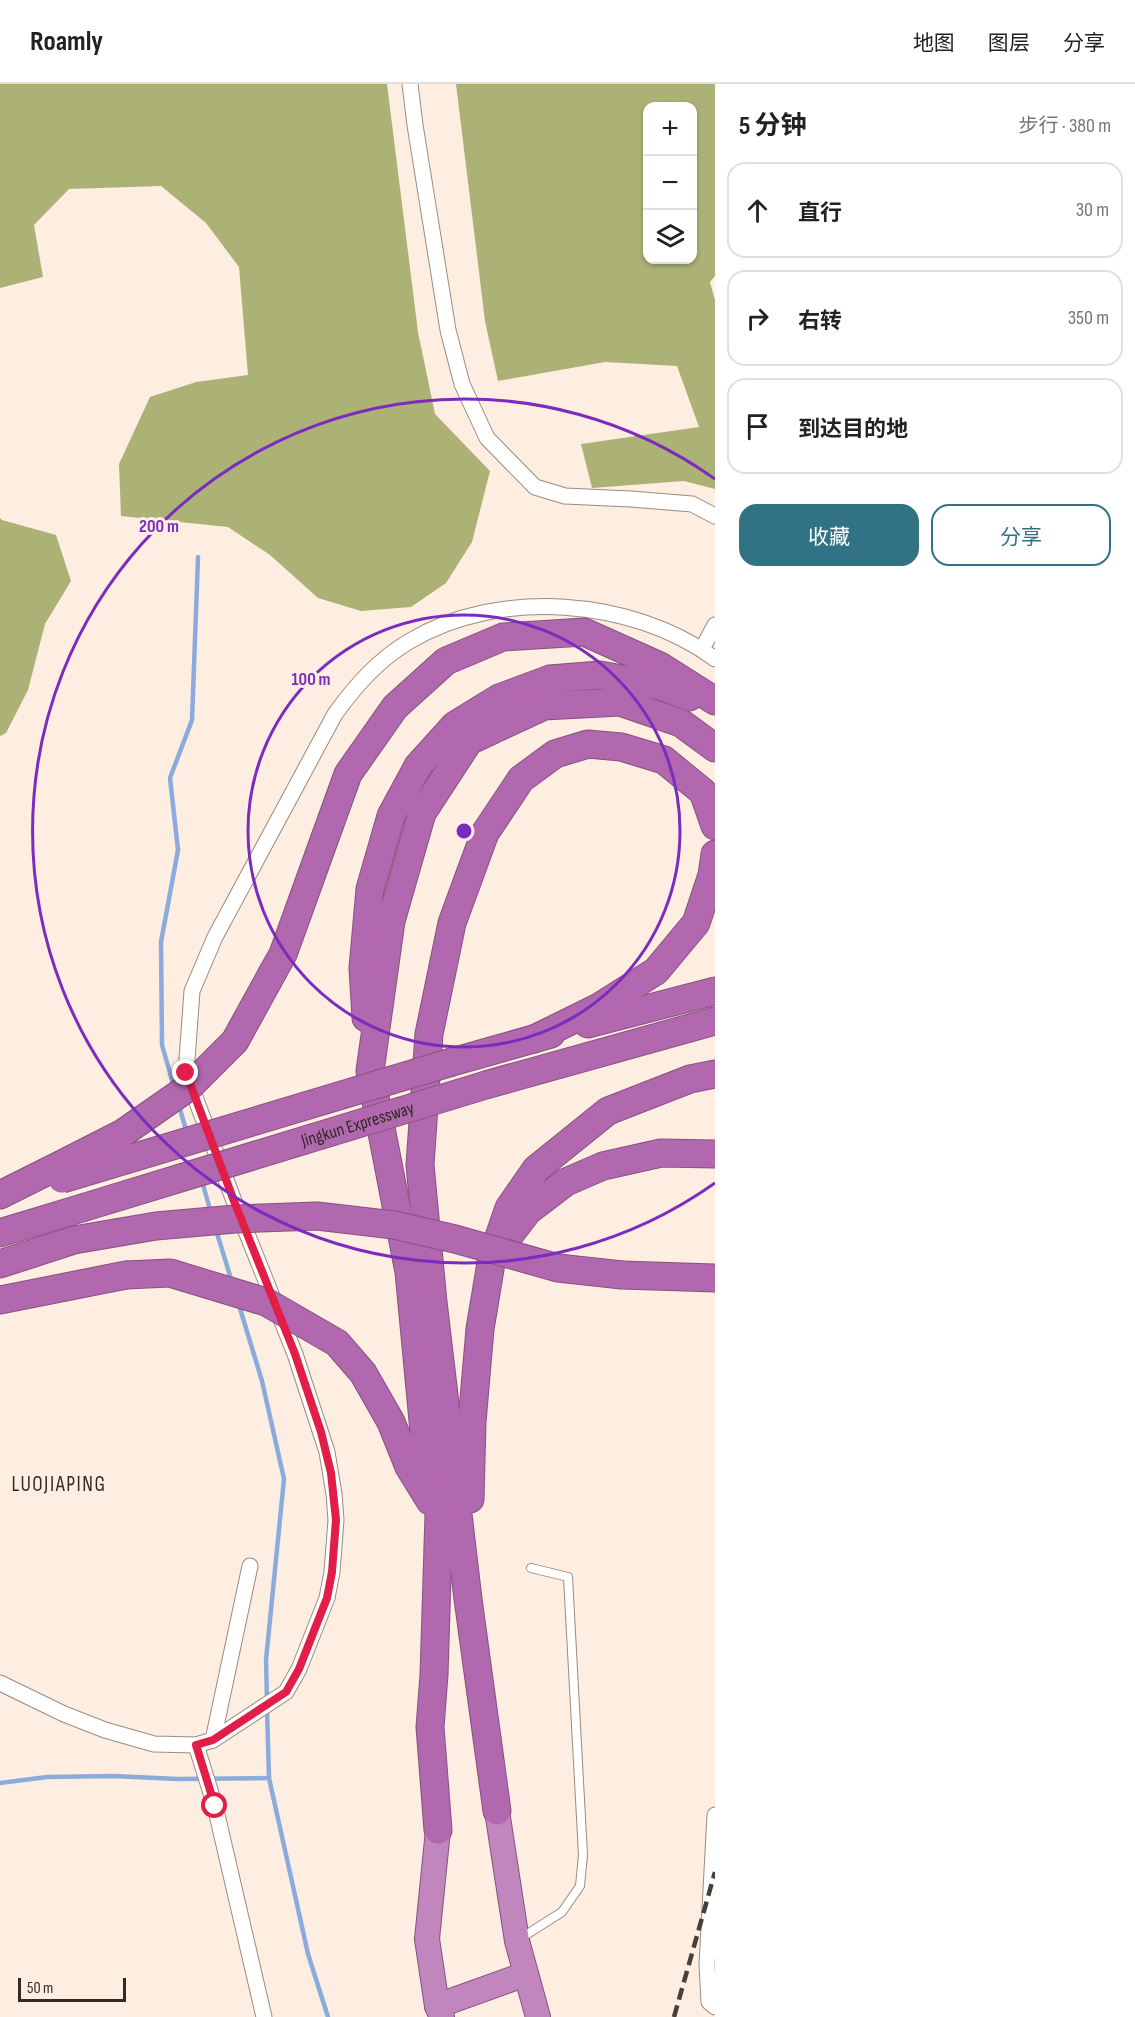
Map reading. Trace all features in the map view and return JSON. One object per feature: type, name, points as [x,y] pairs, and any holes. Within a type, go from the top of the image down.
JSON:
[{"type":"highway","points":[[65,1170],[189,1087],[235,1041],[283,954],[348,774],[395,707],[446,661],[504,637],[584,632],[660,666],[715,701]]},
{"type":"highway","points":[[526,1974],[440,2012],[427,1939],[438,1830],[430,1727],[434,1675],[439,1514],[426,1453],[409,1272],[370,1071],[363,968],[370,889],[391,816],[418,766],[455,725],[499,698],[550,679],[600,675],[660,686],[715,707]]},
{"type":"highway","points":[[370,1071],[391,921],[422,813],[469,741],[544,706],[620,702],[681,723],[715,748]]},
{"type":"highway","points":[[538,2017],[518,1941],[497,1811],[468,1599],[433,1302],[420,1165],[429,1034],[452,923],[485,833],[521,779],[555,754],[588,744],[621,747],[664,760],[703,792],[715,826]]},
{"type":"highway","points":[[534,1039],[599,1007],[656,971],[696,923],[712,875],[715,854]]},
{"type":"highway","name":"Jingkun Expressway","points":[[0,1196],[65,1170],[715,991]]},
{"type":"highway","name":"Jingkun Expressway","points":[[0,1233],[489,1084],[715,1021]]},
{"type":"highway","points":[[468,1599],[472,1422],[480,1329],[492,1257],[509,1208],[536,1169],[608,1111],[690,1079],[715,1074]]},
{"type":"highway","points":[[492,1257],[528,1211],[566,1182],[603,1166],[661,1153],[715,1154]]},
{"type":"highway","points":[[0,1264],[74,1240],[115,1233],[235,1219],[317,1216],[394,1225],[455,1239],[558,1268],[622,1275],[715,1278]]},
{"type":"highway","points":[[0,1300],[126,1275],[170,1273],[266,1302],[337,1343],[363,1373],[391,1422],[409,1467],[439,1514]]},
{"type":"street","points":[[410,84],[414,124],[448,330],[462,384],[488,438],[535,487],[565,496],[692,504],[715,516]]},
{"type":"street","points":[[0,1683],[64,1714],[105,1730],[154,1744],[196,1745],[213,1740],[286,1692],[299,1669],[327,1598],[335,1546],[334,1494],[321,1432],[295,1354],[186,1073],[192,991],[215,937],[335,714],[361,680],[393,652],[428,631],[465,617],[495,611],[530,607],[580,609],[630,619],[655,627],[702,649],[715,659]]},
{"type":"street","points":[[702,649],[715,625]]},
{"type":"street","points":[[213,1740],[250,1566]]},
{"type":"street","points":[[196,1745],[215,1806],[264,2017]]},
{"type":"street","points":[[715,1815],[706,1965],[709,2002],[715,2007]]},
{"type":"lane","points":[[518,1941],[562,1912],[580,1886],[583,1855],[568,1577],[531,1568]]},
{"type":"green space","points":[[0,84],[387,84],[418,332],[435,414],[490,471],[472,542],[446,583],[411,607],[361,611],[318,598],[270,555],[228,527],[121,516],[119,464],[150,397],[196,382],[248,375],[239,267],[206,223],[161,186],[69,189],[34,225],[43,277],[0,288]]},
{"type":"green space","points":[[456,84],[715,84],[715,276],[710,282],[715,300],[715,489],[684,481],[592,488],[581,444],[699,427],[677,366],[605,362],[498,381],[485,321]]},
{"type":"green space","points":[[0,518],[56,535],[71,581],[45,624],[28,690],[6,733],[0,736]]},
{"type":"waterway","points":[[174,1087],[162,1045],[161,942],[178,850],[170,778],[192,720],[198,557]]},
{"type":"waterway","points":[[179,1106],[187,1133]]},
{"type":"waterway","points":[[202,1181],[211,1213]]},
{"type":"waterway","points":[[216,1230],[232,1282]]},
{"type":"waterway","points":[[239,1305],[262,1381],[284,1479],[266,1660],[267,1701]]},
{"type":"waterway","points":[[267,1709],[269,1778],[308,1954],[328,2017]]},
{"type":"waterway","points":[[0,1783],[47,1777],[269,1778]]},
{"type":"railway","points":[[674,2017],[715,1872]]},
{"type":"district","name":"LUOJIAPING","points":[[59,1484]]},
{"type":"route","points":[[186,1073],[295,1354],[327,1452],[336,1520],[332,1572],[327,1598],[299,1669],[286,1692],[213,1740],[196,1745],[215,1806]]}]
